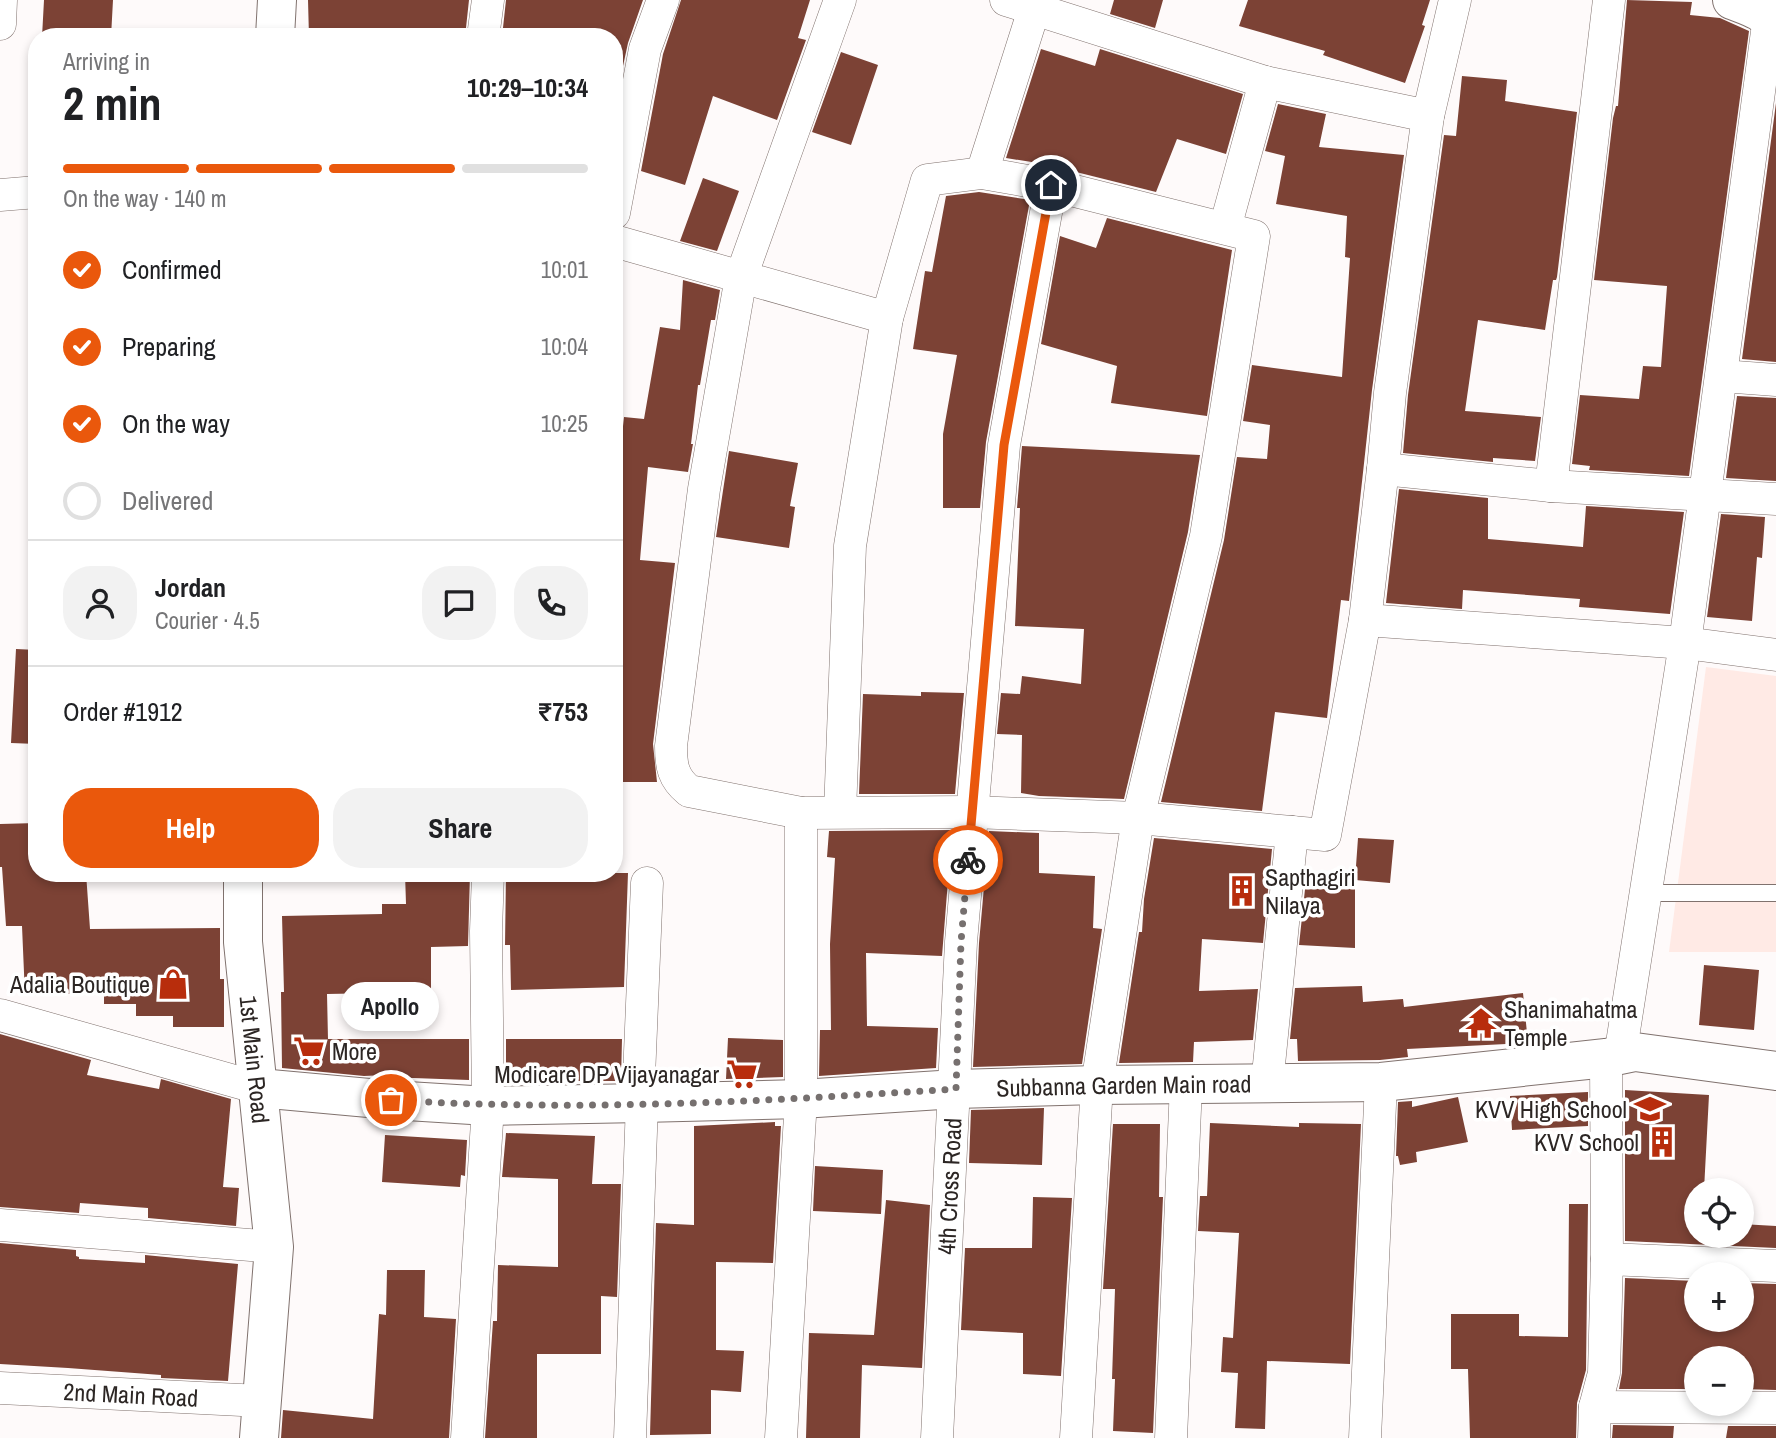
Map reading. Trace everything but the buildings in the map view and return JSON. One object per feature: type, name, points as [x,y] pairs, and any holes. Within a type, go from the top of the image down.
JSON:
[{"type":"street","points":[[0,24],[1,0]]},
{"type":"street","points":[[275,28],[276,0]]},
{"type":"street","points":[[484,28],[488,0]]},
{"type":"street","points":[[623,166],[645,50],[663,0]]},
{"type":"street","points":[[840,0],[741,277],[704,489],[671,746],[671,768],[678,783],[689,791],[801,813],[971,811],[1138,818],[1325,835],[1364,620],[1390,393],[1428,116],[1455,0]]},
{"type":"street","points":[[1551,485],[1609,0]]},
{"type":"street","points":[[982,173],[1026,3],[1265,82],[1428,116]]},
{"type":"street","points":[[1594,1438],[1595,1407],[1604,1373],[1613,1057],[1646,893],[1685,643],[1722,376],[1759,11]]},
{"type":"street","points":[[1225,229],[1265,82]]},
{"type":"street","points":[[840,811],[850,546],[887,318],[927,180],[982,173],[1051,185],[1254,236],[1206,536],[1138,818],[1097,1085],[1076,1438]]},
{"type":"street","name":"4th Cross Road","points":[[937,1438],[956,1089],[961,942],[1004,445],[1051,185]]},
{"type":"street","points":[[0,195],[28,193]]},
{"type":"street","points":[[623,244],[887,318]]},
{"type":"street","points":[[1722,376],[1776,380]]},
{"type":"street","points":[[1383,469],[1551,485],[1776,499]]},
{"type":"street","points":[[1364,620],[1685,643],[1776,655]]},
{"type":"street","points":[[781,1438],[801,1099],[801,813]]},
{"type":"street","points":[[1267,1085],[1292,832]]},
{"type":"street","name":"1st Main Road","points":[[243,882],[243,942],[274,1247],[261,1420]]},
{"type":"street","points":[[467,1438],[488,1106],[488,882]]},
{"type":"street","points":[[630,1438],[647,883]]},
{"type":"street","points":[[0,1015],[259,1088]]},
{"type":"street","name":"Subbanna Garden Main road","points":[[259,1088],[488,1106],[801,1099],[956,1089],[1097,1085],[1381,1083],[1613,1057],[1635,1052],[1776,1071]]},
{"type":"street","points":[[1365,1438],[1381,1083]]},
{"type":"street","points":[[1171,1438],[1186,1085]]},
{"type":"street","points":[[0,1225],[274,1247]]},
{"type":"street","points":[[1607,1259],[1776,1266]]},
{"type":"street","name":"2nd Main Road","points":[[0,1388],[261,1420]]},
{"type":"street","points":[[1595,1407],[1776,1408]]},
{"type":"lane","points":[[1646,893],[1776,892]]},
{"type":"shaded area","points":[[1706,667],[1776,676],[1776,952],[1669,952]]},
{"type":"way so far","points":[[391,1100],[488,1106],[801,1099],[956,1089],[961,942],[968,860]]},
{"type":"place","name":"Sapthagiri Nilaya","points":[[1242,891]]},
{"type":"place","name":"Adalia Boutique","points":[[173,984]]},
{"type":"place","name":"Shanimahatma Temple","points":[[1481,1023]]},
{"type":"place","name":"More","points":[[309,1051]]},
{"type":"place","name":"Modicare DP Vijayanagar","points":[[742,1074]]},
{"type":"place","name":"Apollo","points":[[391,1100]]},
{"type":"place","name":"KVV High School","points":[[1650,1109]]},
{"type":"place","name":"KVV School","points":[[1662,1142]]},
{"type":"route","points":[[968,860],[1004,445],[1051,185]]}]
